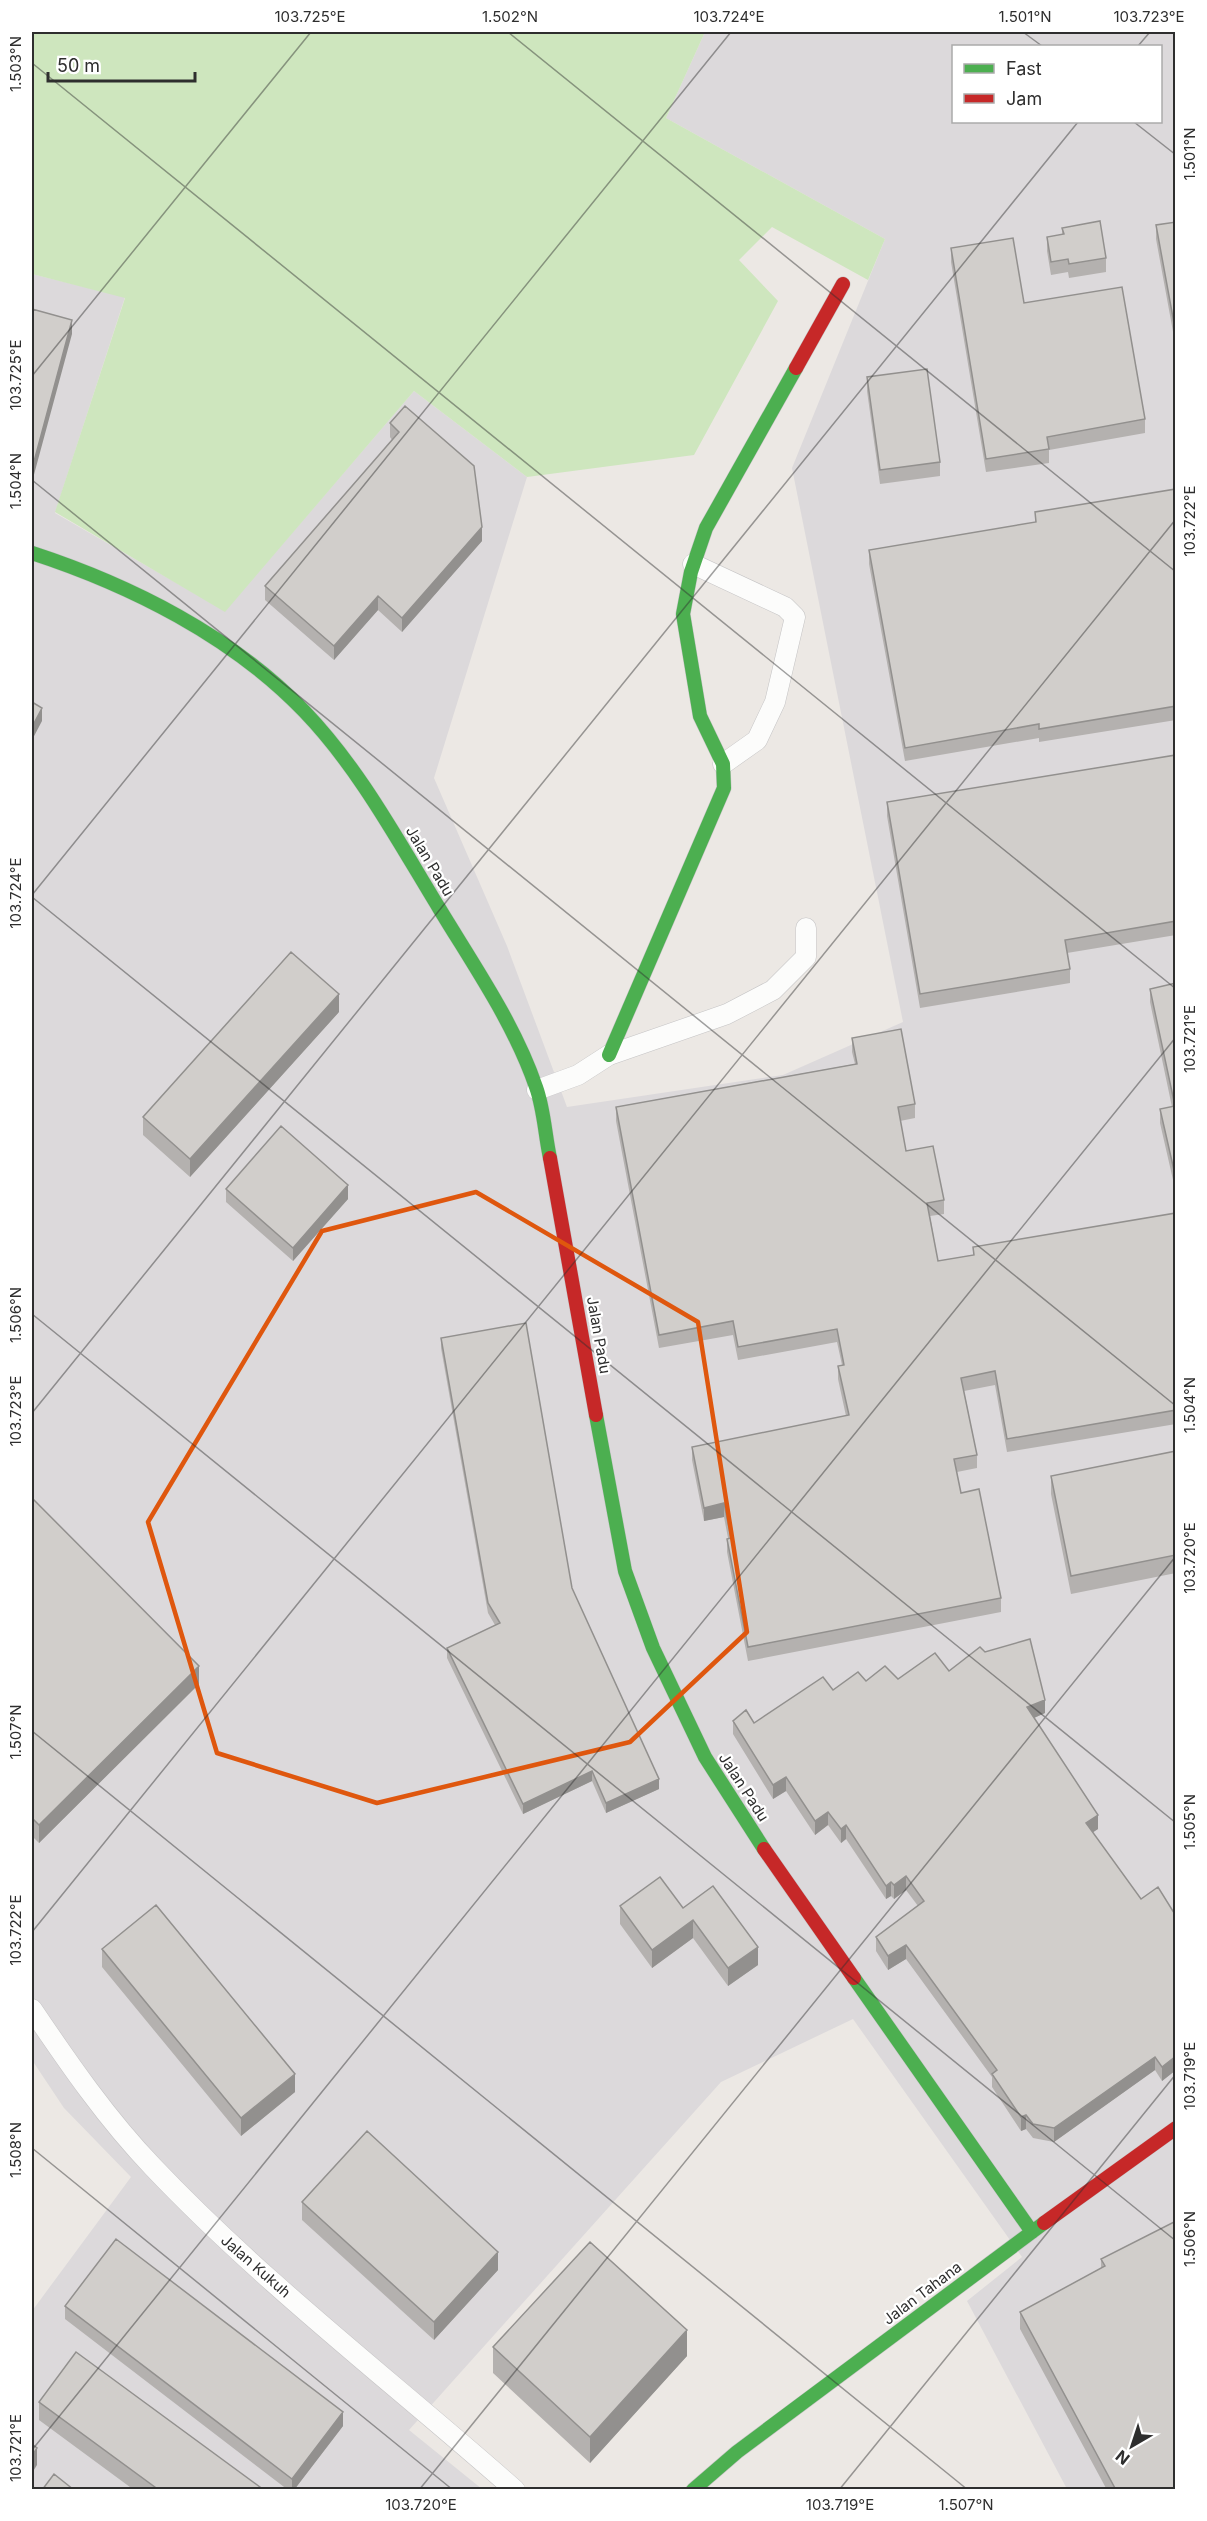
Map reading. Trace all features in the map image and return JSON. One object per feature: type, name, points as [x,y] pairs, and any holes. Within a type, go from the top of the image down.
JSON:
[{"type":"street","points":[[609,1055],[724,788],[723,764],[700,716],[691,673],[683,614],[693,564],[706,528],[843,284]]},
{"type":"street","name":"Jalan Padu","points":[[32,553],[64,562],[151,603],[206,635],[266,676],[303,709],[329,740],[395,836],[497,1003],[528,1064],[537,1090],[625,1571],[653,1648],[705,1757],[762,1847],[1032,2232]]},
{"type":"street","points":[[693,564],[785,607],[795,617],[775,702],[762,731],[757,740],[723,764]]},
{"type":"street","points":[[537,1090],[578,1076],[609,1055],[726,1014],[773,990],[806,957],[806,928]]},
{"type":"street","name":"Jalan Kukuh","points":[[32,2009],[89,2093],[152,2166],[218,2232],[515,2490]]},
{"type":"street","name":"Jalan Tahana","points":[[693,2490],[737,2452],[1032,2232],[1176,2128]]},
{"type":"highlighted area","points":[[476,1192],[698,1322],[747,1632],[630,1742],[377,1803],[217,1753],[148,1522],[322,1231]]},
{"type":"shaded area","points":[[705,32],[1175,32],[1175,2489],[1067,2489],[967,2301],[1022,2257],[853,2019],[721,2082],[409,2430],[482,2489],[32,2489],[32,2311],[131,2177],[64,2108],[32,2060],[32,274],[125,297],[55,513],[225,611],[414,391],[527,477],[434,778],[507,946],[567,1107],[783,1075],[903,1022],[792,468],[885,239],[666,118]]},
{"type":"green space","points":[[32,32],[705,32],[666,118],[885,239],[868,280],[772,227],[739,260],[778,301],[694,455],[527,477],[414,391],[225,612],[55,512],[125,298],[32,274]]},
{"type":"building","points":[[1100,221],[1106,258],[1069,264],[1068,259],[1051,262],[1047,237],[1064,234],[1062,228]]},
{"type":"building","points":[[1176,222],[1176,334],[1156,225]]},
{"type":"building","points":[[1013,238],[1024,303],[1122,287],[1145,419],[1047,437],[1049,449],[986,459],[951,248]]},
{"type":"building","points":[[32,309],[72,320],[32,469]]},
{"type":"building","points":[[927,369],[940,462],[880,470],[867,377]]},
{"type":"building","points":[[405,406],[474,466],[482,527],[402,618],[378,596],[334,646],[265,586],[399,432],[390,423]]},
{"type":"building","points":[[1176,489],[1176,706],[1039,729],[1039,724],[905,748],[869,550],[1036,522],[1035,512]]},
{"type":"building","points":[[32,702],[42,708],[32,727]]},
{"type":"building","points":[[1176,755],[1176,921],[1065,940],[1070,969],[920,994],[887,802]]},
{"type":"building","points":[[291,952],[339,994],[190,1159],[143,1117]]},
{"type":"building","points":[[1176,983],[1176,1179],[1160,1109],[1175,1106],[1150,989]]},
{"type":"building","points":[[901,1029],[915,1104],[898,1107],[906,1151],[933,1146],[944,1200],[927,1203],[938,1261],[974,1255],[973,1247],[1176,1213],[1176,1410],[1007,1439],[995,1371],[961,1378],[977,1455],[954,1459],[961,1493],[979,1489],[1001,1598],[748,1647],[727,1539],[731,1538],[724,1503],[704,1508],[692,1447],[849,1415],[838,1366],[844,1365],[837,1329],[738,1347],[733,1321],[659,1335],[616,1107],[857,1064],[852,1038]]},
{"type":"building","points":[[281,1126],[348,1185],[293,1248],[226,1189]]},
{"type":"building","points":[[526,1323],[572,1588],[659,1779],[606,1803],[592,1771],[523,1804],[447,1648],[500,1623],[488,1603],[441,1338]]},
{"type":"building","points":[[1176,1451],[1176,1555],[1071,1576],[1051,1476]]},
{"type":"building","points":[[32,1498],[199,1666],[39,1825],[32,1818]]},
{"type":"building","points":[[1030,1639],[1045,1700],[1027,1707],[1098,1815],[1086,1823],[1141,1899],[1158,1887],[1176,1916],[1176,2056],[1162,2067],[1155,2057],[1054,2128],[1033,2124],[1026,2115],[1021,2117],[992,2074],[997,2070],[906,1945],[888,1956],[876,1937],[924,1901],[906,1876],[894,1885],[891,1882],[886,1886],[846,1825],[841,1829],[828,1812],[815,1821],[786,1777],[773,1785],[733,1721],[746,1710],[754,1723],[823,1677],[833,1690],[858,1672],[866,1681],[885,1666],[898,1679],[935,1653],[949,1671],[980,1647],[985,1652]]},
{"type":"building","points":[[660,1877],[683,1908],[713,1886],[758,1947],[728,1968],[693,1920],[652,1950],[620,1906]]},
{"type":"building","points":[[156,1905],[295,2074],[241,2118],[102,1949]]},
{"type":"building","points":[[367,2131],[498,2252],[434,2322],[302,2202]]},
{"type":"building","points":[[1176,2221],[1176,2490],[1116,2490],[1020,2312],[1105,2266],[1101,2259]]},
{"type":"building","points":[[116,2239],[343,2412],[292,2479],[65,2306]]},
{"type":"building","points":[[590,2242],[687,2330],[590,2437],[493,2347]]},
{"type":"building","points":[[76,2352],[264,2490],[159,2490],[39,2402]]},
{"type":"building","points":[[32,2444],[37,2448],[32,2456]]},
{"type":"building","points":[[54,2474],[74,2490],[42,2490]]},
{"type":"traffic: fast","points":[[609,1055],[724,788],[723,764],[700,716],[683,614],[691,572],[706,528],[796,368]]},
{"type":"traffic: fast","points":[[32,553],[142,597],[212,636],[276,684],[324,733],[343,756],[377,806],[505,1018],[527,1063],[539,1095],[550,1158]]},
{"type":"traffic: fast","points":[[596,1415],[625,1571],[653,1648],[705,1757],[764,1849]]},
{"type":"traffic: fast","points":[[854,1978],[1032,2232]]},
{"type":"traffic: fast","points":[[693,2490],[737,2452],[1044,2223]]},
{"type":"traffic: jam","points":[[796,368],[843,284]]},
{"type":"traffic: jam","points":[[550,1158],[596,1415]]},
{"type":"traffic: jam","points":[[764,1849],[854,1978]]},
{"type":"traffic: jam","points":[[1044,2223],[1176,2128]]}]
